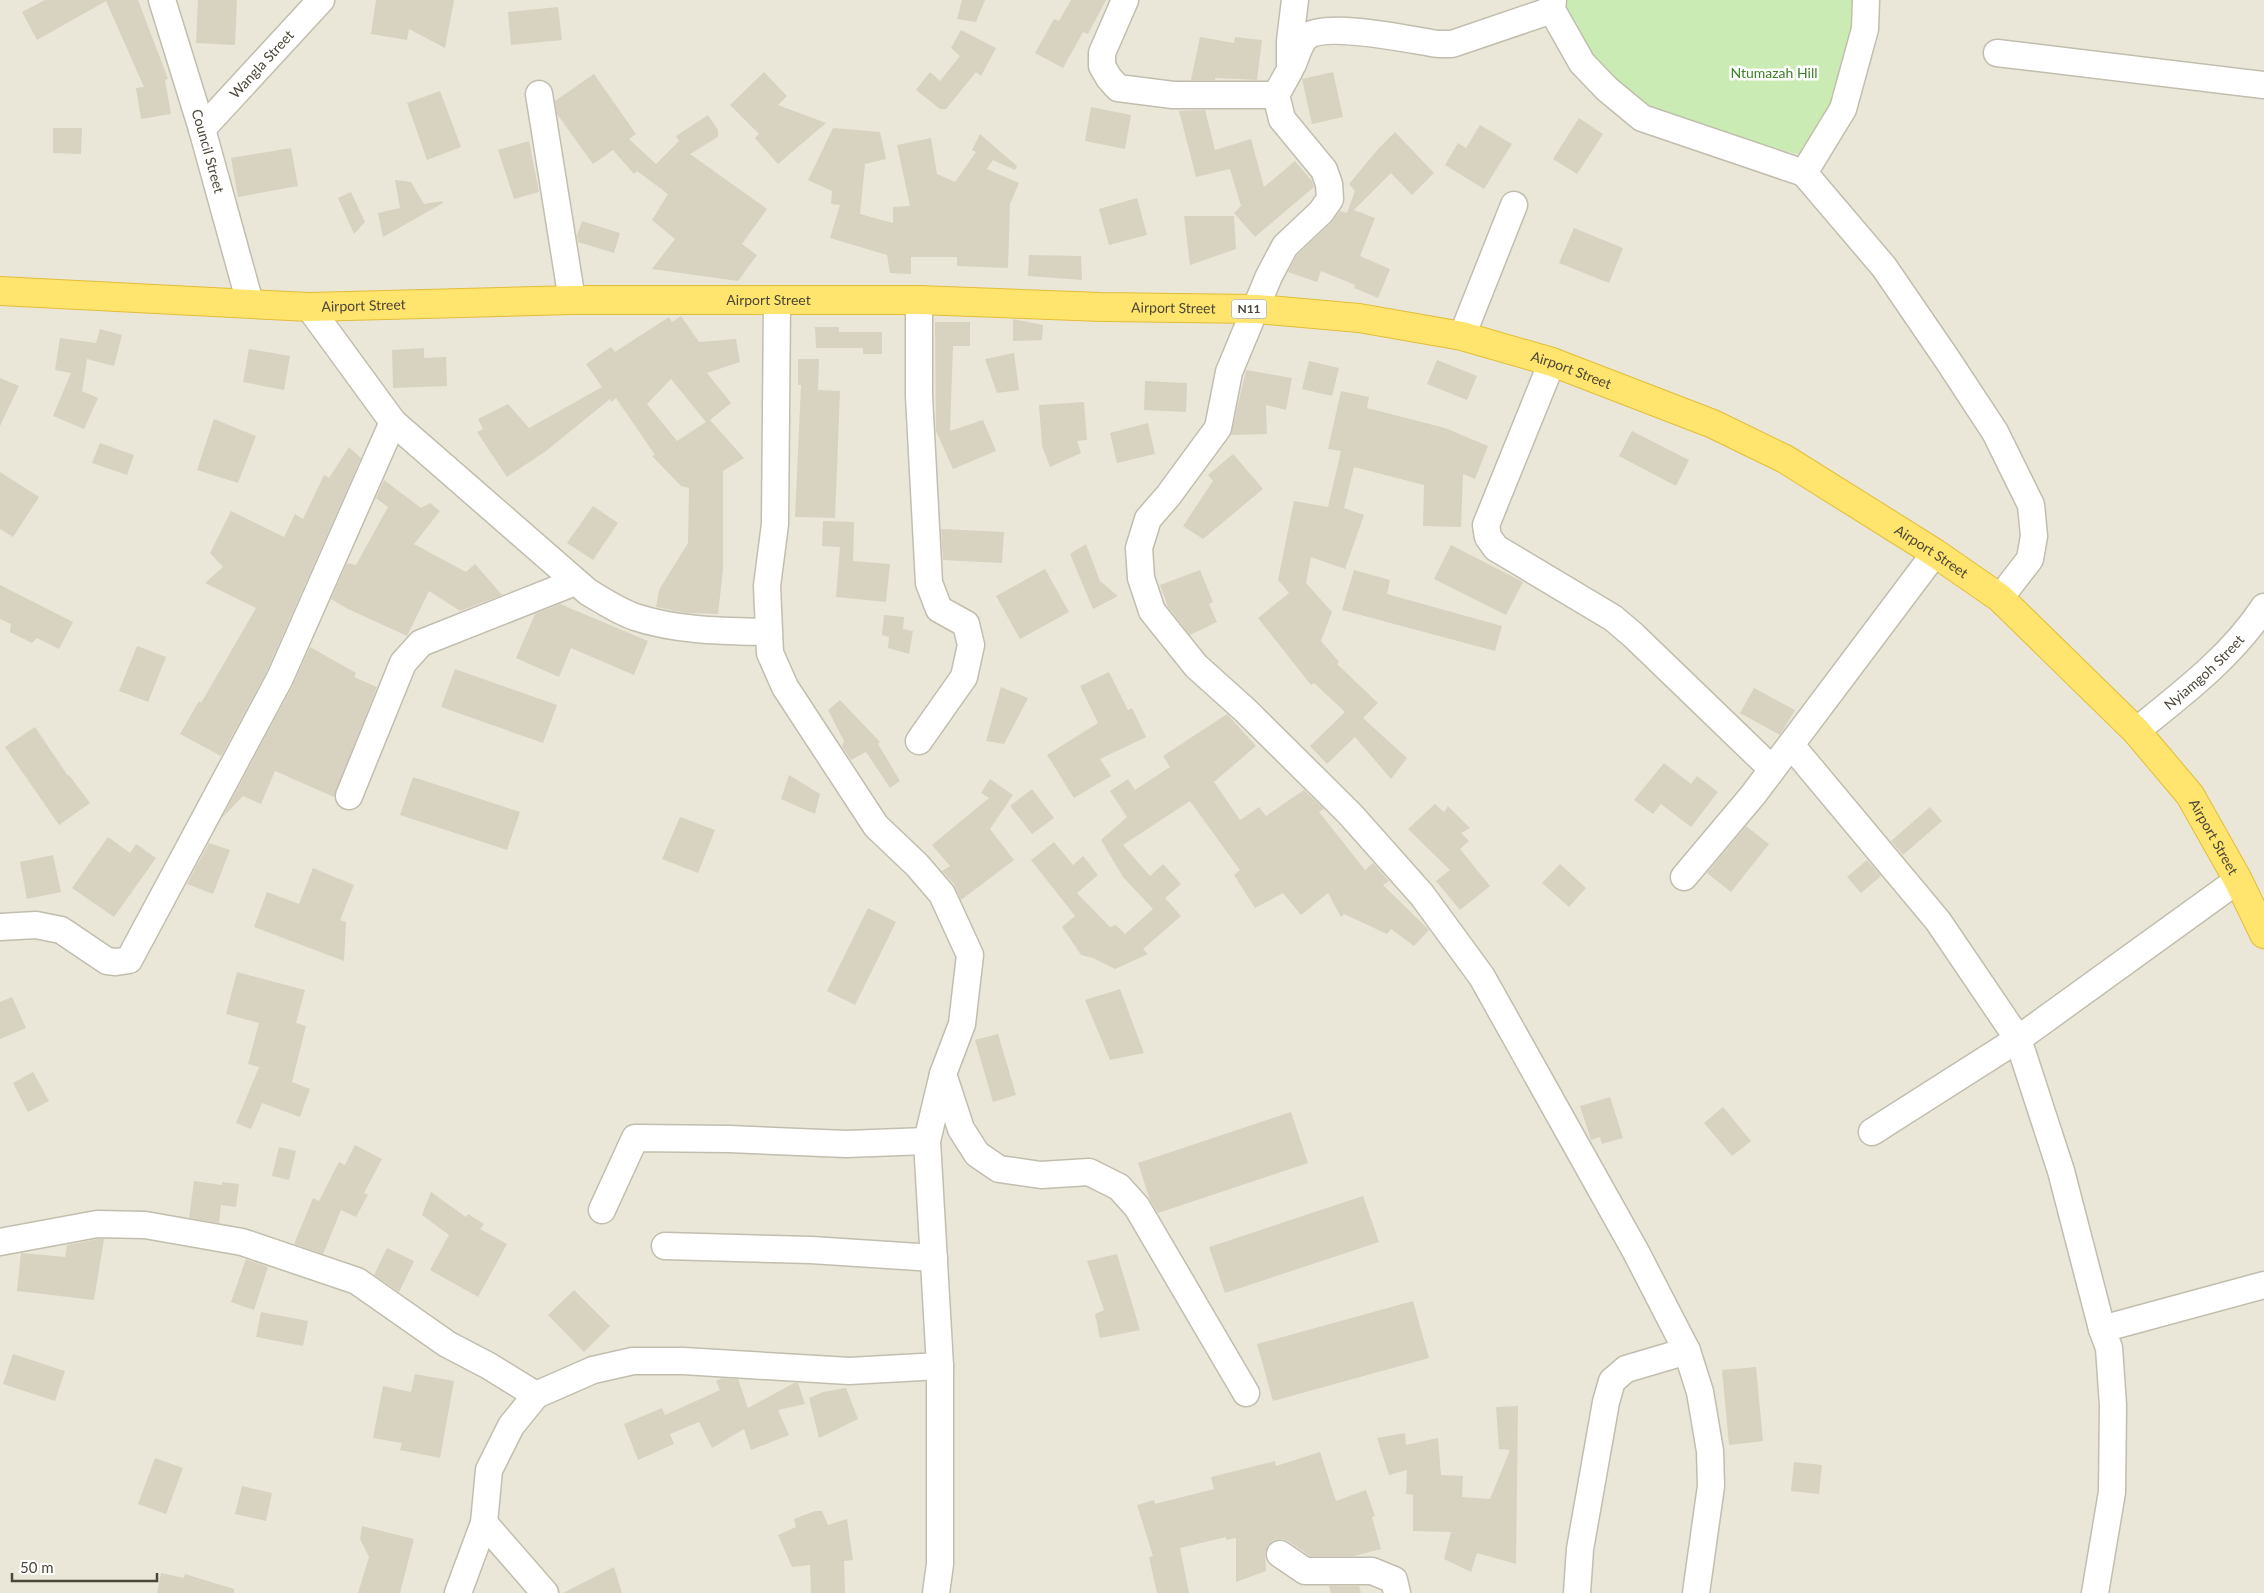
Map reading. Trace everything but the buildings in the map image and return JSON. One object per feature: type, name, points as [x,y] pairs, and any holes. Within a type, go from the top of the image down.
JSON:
[{"type":"highway","name":"Airport Street","points":[[0,291],[309,306],[572,300],[919,300],[1101,307],[1257,309],[1359,318],[1462,336],[1552,362],[1714,424],[1786,459],[1935,553],[2000,598],[2136,731],[2190,795],[2238,880],[2264,934]]},
{"type":"street","name":"Council Street","points":[[162,0],[202,129],[250,303]]},
{"type":"street","name":"Wangla Street","points":[[202,129],[322,0]]},
{"type":"street","points":[[1126,0],[1102,53],[1102,66],[1118,88],[1173,94],[1276,95]]},
{"type":"street","points":[[1290,70],[1290,41],[1295,0]]},
{"type":"street","points":[[1804,173],[1844,109],[1865,29],[1866,0]]},
{"type":"street","points":[[1696,1593],[1711,1486],[1710,1451],[1700,1392],[1687,1351],[1636,1252],[1482,977],[1422,895],[1350,814],[1245,710],[1196,666],[1152,611],[1141,578],[1139,548],[1148,518],[1168,496],[1218,428],[1229,372],[1257,309],[1269,276],[1285,246],[1321,212],[1330,199],[1329,184],[1324,170],[1282,119],[1276,95],[1304,39],[1312,33],[1344,31],[1438,44],[1452,44],[1553,5],[1582,63],[1607,89],[1642,118],[1804,173],[1884,267],[1947,359],[1994,432],[2031,506],[2034,536],[2030,560],[2000,598]]},
{"type":"street","points":[[1997,53],[2264,85]]},
{"type":"street","points":[[539,94],[572,300]]},
{"type":"street","points":[[1462,336],[1514,205]]},
{"type":"street","points":[[919,300],[919,405],[929,584],[939,609],[966,624],[971,645],[964,676],[919,741]]},
{"type":"street","points":[[777,301],[775,524],[767,586],[770,653],[785,687],[876,826],[917,865],[942,894],[970,955],[962,1024],[944,1074],[927,1140],[940,1366],[940,1564],[936,1593]]},
{"type":"street","points":[[309,306],[393,422],[575,582],[615,608],[636,617],[691,628],[768,632]]},
{"type":"street","points":[[1552,362],[1486,525],[1488,537],[1496,548],[1613,618],[1772,769]]},
{"type":"street","points":[[0,927],[36,925],[61,930],[107,961],[129,960],[280,678],[393,422]]},
{"type":"street","points":[[1684,877],[1791,745],[1935,553]]},
{"type":"street","points":[[349,796],[403,663],[421,643],[575,582]]},
{"type":"street","name":"Nyiamgoh Street","points":[[2136,731],[2184,693],[2213,665],[2254,623],[2264,606]]},
{"type":"street","points":[[1791,745],[1938,921],[2018,1038],[2061,1171],[2102,1329],[2109,1348],[2113,1405],[2112,1492],[2095,1593]]},
{"type":"street","points":[[1872,1132],[2018,1038],[2238,880]]},
{"type":"street","points":[[944,1074],[961,1129],[977,1154],[998,1169],[1042,1175],[1090,1172],[1119,1186],[1138,1207],[1246,1393]]},
{"type":"street","points":[[602,1210],[636,1138],[729,1139],[846,1144],[927,1140]]},
{"type":"street","points":[[0,1242],[97,1224],[145,1225],[242,1242],[357,1281],[447,1344],[489,1366],[536,1395]]},
{"type":"street","points":[[665,1246],[811,1250],[934,1258]]},
{"type":"street","points":[[2102,1329],[2264,1285]]},
{"type":"street","points":[[1578,1593],[1580,1548],[1604,1411],[1612,1381],[1626,1369],[1687,1351]]},
{"type":"street","points":[[458,1593],[484,1523],[488,1470],[511,1426],[536,1395],[593,1370],[633,1362],[683,1361],[849,1371],[940,1366]]},
{"type":"street","points":[[484,1523],[545,1593]]},
{"type":"street","points":[[1280,1554],[1305,1571],[1372,1571],[1394,1580],[1397,1593]]},
{"type":"shaded area","points":[[0,0],[2264,0],[2264,1593],[0,1593]]},
{"type":"green space","name":"Ntumazah Hill","points":[[1550,0],[1865,0],[1867,5],[1813,158],[1640,112],[1584,60]]}]
